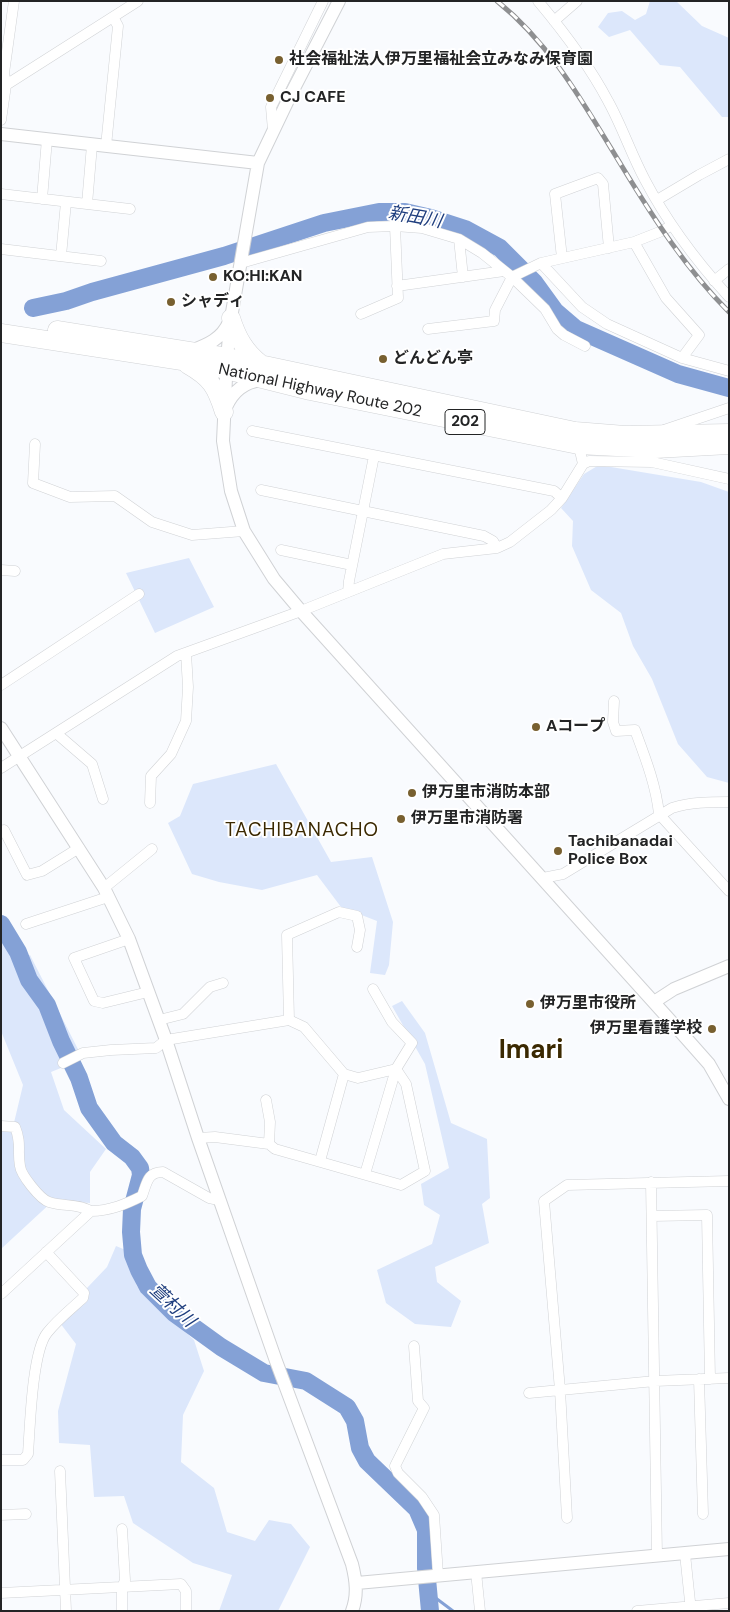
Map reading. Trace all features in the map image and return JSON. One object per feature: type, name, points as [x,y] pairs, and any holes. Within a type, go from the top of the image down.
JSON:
[{"type":"highway","points":[[231,318],[241,342],[262,372]]},
{"type":"highway","name":"National Highway Route 202","points":[[1,321],[226,363],[262,372],[329,394],[577,438],[657,449],[707,441],[729,433]]},
{"type":"highway","name":"National Highway Route 202","points":[[1,333],[186,356]]},
{"type":"highway","points":[[186,356],[215,389],[224,412]]},
{"type":"highway","name":"National Highway Route 202","points":[[707,441],[729,445]]},
{"type":"street","points":[[1,120],[6,86],[4,74],[14,1]]},
{"type":"street","points":[[6,86],[138,1]]},
{"type":"street","points":[[272,130],[271,106],[323,1]]},
{"type":"street","points":[[339,1],[272,130],[258,163],[231,318],[226,363],[224,412],[223,441],[231,491],[244,531],[274,579],[301,611],[709,1064],[729,1099]]},
{"type":"street","points":[[538,1],[584,61],[608,101],[640,170],[672,225],[729,297]]},
{"type":"street","points":[[554,21],[577,1]]},
{"type":"street","points":[[106,146],[118,26],[113,17]]},
{"type":"street","points":[[1,134],[258,163]]},
{"type":"street","points":[[42,199],[46,139]]},
{"type":"street","points":[[87,204],[92,145]]},
{"type":"street","points":[[657,200],[729,159]]},
{"type":"street","points":[[562,258],[554,194],[598,178],[603,184],[609,248]]},
{"type":"street","points":[[1,194],[130,209]]},
{"type":"street","points":[[61,256],[66,202]]},
{"type":"street","points":[[397,286],[463,277],[508,274],[541,263],[634,242],[672,225]]},
{"type":"street","points":[[362,314],[398,298],[395,226]]},
{"type":"street","points":[[241,262],[368,227],[422,228],[460,239],[508,274],[545,308],[557,329],[564,335],[586,346]]},
{"type":"street","points":[[460,239],[463,277]]},
{"type":"street","points":[[634,242],[666,298],[699,335],[682,358]]},
{"type":"street","points":[[1,249],[101,261]]},
{"type":"street","points":[[541,263],[582,307],[607,324],[682,358],[729,371]]},
{"type":"street","points":[[714,280],[729,268]]},
{"type":"street","points":[[428,329],[494,322],[495,310],[508,274]]},
{"type":"street","points":[[186,356],[219,337],[227,328],[231,318]]},
{"type":"street","points":[[224,412],[237,390],[262,372]]},
{"type":"street","points":[[657,449],[664,429],[729,408]]},
{"type":"street","points":[[252,432],[554,491],[562,498]]},
{"type":"street","points":[[577,438],[583,464]]},
{"type":"street","points":[[35,444],[33,483],[70,497],[115,496],[152,522],[192,535],[244,531]]},
{"type":"street","points":[[1,768],[177,656],[301,611],[443,554],[497,548],[510,542],[551,510],[562,498],[583,464],[589,461],[657,449],[729,478]]},
{"type":"street","points":[[348,592],[374,456]]},
{"type":"street","points":[[261,490],[484,536],[493,541],[497,548]]},
{"type":"street","points":[[281,550],[352,565]]},
{"type":"street","points":[[1,570],[14,571]]},
{"type":"street","points":[[1,685],[138,594]]},
{"type":"street","points":[[150,803],[151,776],[170,754],[186,721],[188,687],[186,653]]},
{"type":"street","points":[[614,701],[613,722],[616,731],[635,730],[649,767],[658,800],[659,814],[729,891]]},
{"type":"street","points":[[1,728],[106,892],[129,939],[166,1040],[219,1200],[276,1361],[352,1564],[357,1583],[352,1611]]},
{"type":"street","points":[[56,733],[92,764],[103,800]]},
{"type":"street","points":[[543,878],[563,874],[659,814],[672,808],[701,802],[729,802]]},
{"type":"street","points":[[1,831],[4,830],[27,874],[42,871],[79,848]]},
{"type":"street","points":[[26,924],[106,892],[152,849]]},
{"type":"street","points":[[289,1020],[287,935],[339,912],[357,916],[360,930],[357,947]]},
{"type":"street","points":[[129,939],[74,958],[94,1001],[103,1003],[148,992]]},
{"type":"street","points":[[654,1002],[674,990],[729,966]]},
{"type":"street","points":[[159,1020],[183,1014],[210,987],[223,984]]},
{"type":"street","points":[[366,1174],[396,1069],[412,1043],[392,1022],[372,990]]},
{"type":"street","points":[[63,1063],[83,1053],[156,1048],[166,1040],[289,1020],[304,1027],[344,1074],[358,1078],[396,1069]]},
{"type":"street","points":[[198,1138],[215,1137],[269,1144],[275,1149],[401,1185],[425,1171],[406,1084],[396,1069]]},
{"type":"street","points":[[320,1161],[344,1074]]},
{"type":"street","points":[[266,1100],[270,1122],[269,1144]]},
{"type":"street","points":[[1,1126],[15,1127],[20,1138],[20,1168],[35,1191],[48,1202],[82,1206],[91,1211],[101,1211],[125,1204],[142,1196],[150,1175],[155,1172],[163,1172],[209,1198],[219,1200]]},
{"type":"street","points":[[567,1518],[560,1390],[544,1201],[567,1185],[729,1181]]},
{"type":"street","points":[[651,1182],[657,1556]]},
{"type":"street","points":[[1,1294],[91,1211]]},
{"type":"street","points":[[652,1216],[707,1216],[703,1514]]},
{"type":"street","points":[[1,1460],[23,1460],[28,1454],[32,1399],[39,1352],[46,1333],[83,1298],[84,1293],[46,1252]]},
{"type":"street","points":[[414,1346],[418,1401],[424,1408],[395,1466],[398,1473],[422,1498],[434,1515],[438,1575]]},
{"type":"street","points":[[529,1392],[654,1381],[729,1378]]},
{"type":"street","points":[[60,1471],[66,1611]]},
{"type":"street","points":[[1,1515],[26,1514]]},
{"type":"street","points":[[122,1529],[125,1580],[122,1588],[122,1611]]},
{"type":"street","points":[[357,1583],[729,1549]]},
{"type":"street","points":[[685,1554],[691,1608]]},
{"type":"street","points":[[476,1572],[480,1611]]},
{"type":"street","points":[[1,1593],[181,1584],[186,1591],[186,1611]]},
{"type":"street","points":[[637,1611],[691,1608],[729,1603]]},
{"type":"shaded area","points":[[650,1],[676,1],[702,26],[729,38],[729,117],[722,117],[680,67],[660,65],[630,30],[609,37],[598,27],[608,13],[622,11],[635,20],[646,14]]},
{"type":"shaded area","points":[[599,465],[701,482],[729,492],[729,783],[707,777],[678,744],[652,679],[633,646],[621,613],[591,590],[572,546],[573,521],[561,508],[584,474]]},
{"type":"shaded area","points":[[189,558],[214,607],[155,633],[126,573]]},
{"type":"shaded area","points":[[276,764],[331,862],[372,857],[393,922],[389,965],[385,975],[370,973],[377,921],[341,907],[317,875],[262,890],[219,882],[192,874],[168,823],[180,816],[193,784]]},
{"type":"shaded area","points":[[1,910],[2,916],[23,957],[30,955],[83,1059],[51,1072],[64,1110],[106,1149],[90,1172],[90,1203],[54,1200],[1,1249],[1,1131],[12,1131],[23,1085],[1,1031]]},
{"type":"shaded area","points":[[402,1001],[425,1033],[451,1123],[487,1139],[490,1198],[482,1204],[489,1243],[435,1267],[437,1282],[461,1301],[451,1327],[415,1324],[386,1303],[377,1270],[432,1244],[440,1215],[424,1205],[421,1184],[449,1168],[425,1064],[392,1006]]},
{"type":"shaded area","points":[[116,1246],[128,1251],[137,1286],[194,1340],[204,1371],[183,1415],[181,1462],[214,1488],[227,1532],[255,1541],[269,1520],[291,1524],[310,1547],[278,1611],[219,1611],[232,1575],[193,1563],[133,1523],[124,1496],[94,1497],[90,1445],[59,1443],[58,1411],[76,1344],[60,1323],[87,1297],[87,1288],[107,1267]]},
{"type":"waterway","name":"新田川","points":[[33,308],[66,301],[92,292],[224,256],[324,223],[379,212],[405,212],[465,229],[500,248],[534,282],[555,311],[576,329],[678,374],[729,388]]},
{"type":"waterway","name":"萱村川","points":[[1,924],[18,952],[29,980],[47,1005],[61,1041],[79,1078],[89,1108],[114,1143],[132,1157],[140,1168],[141,1175],[132,1209],[131,1232],[133,1255],[148,1287],[174,1313],[221,1347],[264,1373],[306,1381],[347,1407],[355,1421],[360,1448],[367,1461],[417,1509],[426,1530],[426,1568],[430,1611]]},
{"type":"waterway","points":[[429,1593],[453,1611]]},
{"type":"railway","points":[[497,1],[517,19],[552,58],[582,101],[672,243],[699,279],[729,312]]},
{"type":"place","name":"社会福祉法人伊万里福祉会立みなみ保育園","points":[[279,60]]},
{"type":"place","name":"CJ CAFE","points":[[270,98]]},
{"type":"place","name":"KO:HI:KAN","points":[[213,277]]},
{"type":"place","name":"シャディ","points":[[171,302]]},
{"type":"place","name":"どんどん亭","points":[[383,359]]},
{"type":"place","name":"Aコープ","points":[[536,727]]},
{"type":"place","name":"伊万里市消防本部","points":[[412,793]]},
{"type":"place","name":"伊万里市消防署","points":[[401,819]]},
{"type":"place","name":"Tachibanadai Police Box","points":[[558,851]]},
{"type":"place","name":"伊万里市役所","points":[[530,1004]]},
{"type":"place","name":"伊万里看護学校","points":[[712,1029]]},
{"type":"district","name":"TACHIBANACHO","points":[[302,831]]},
{"type":"district","name":"Imari","points":[[531,1051]]}]
